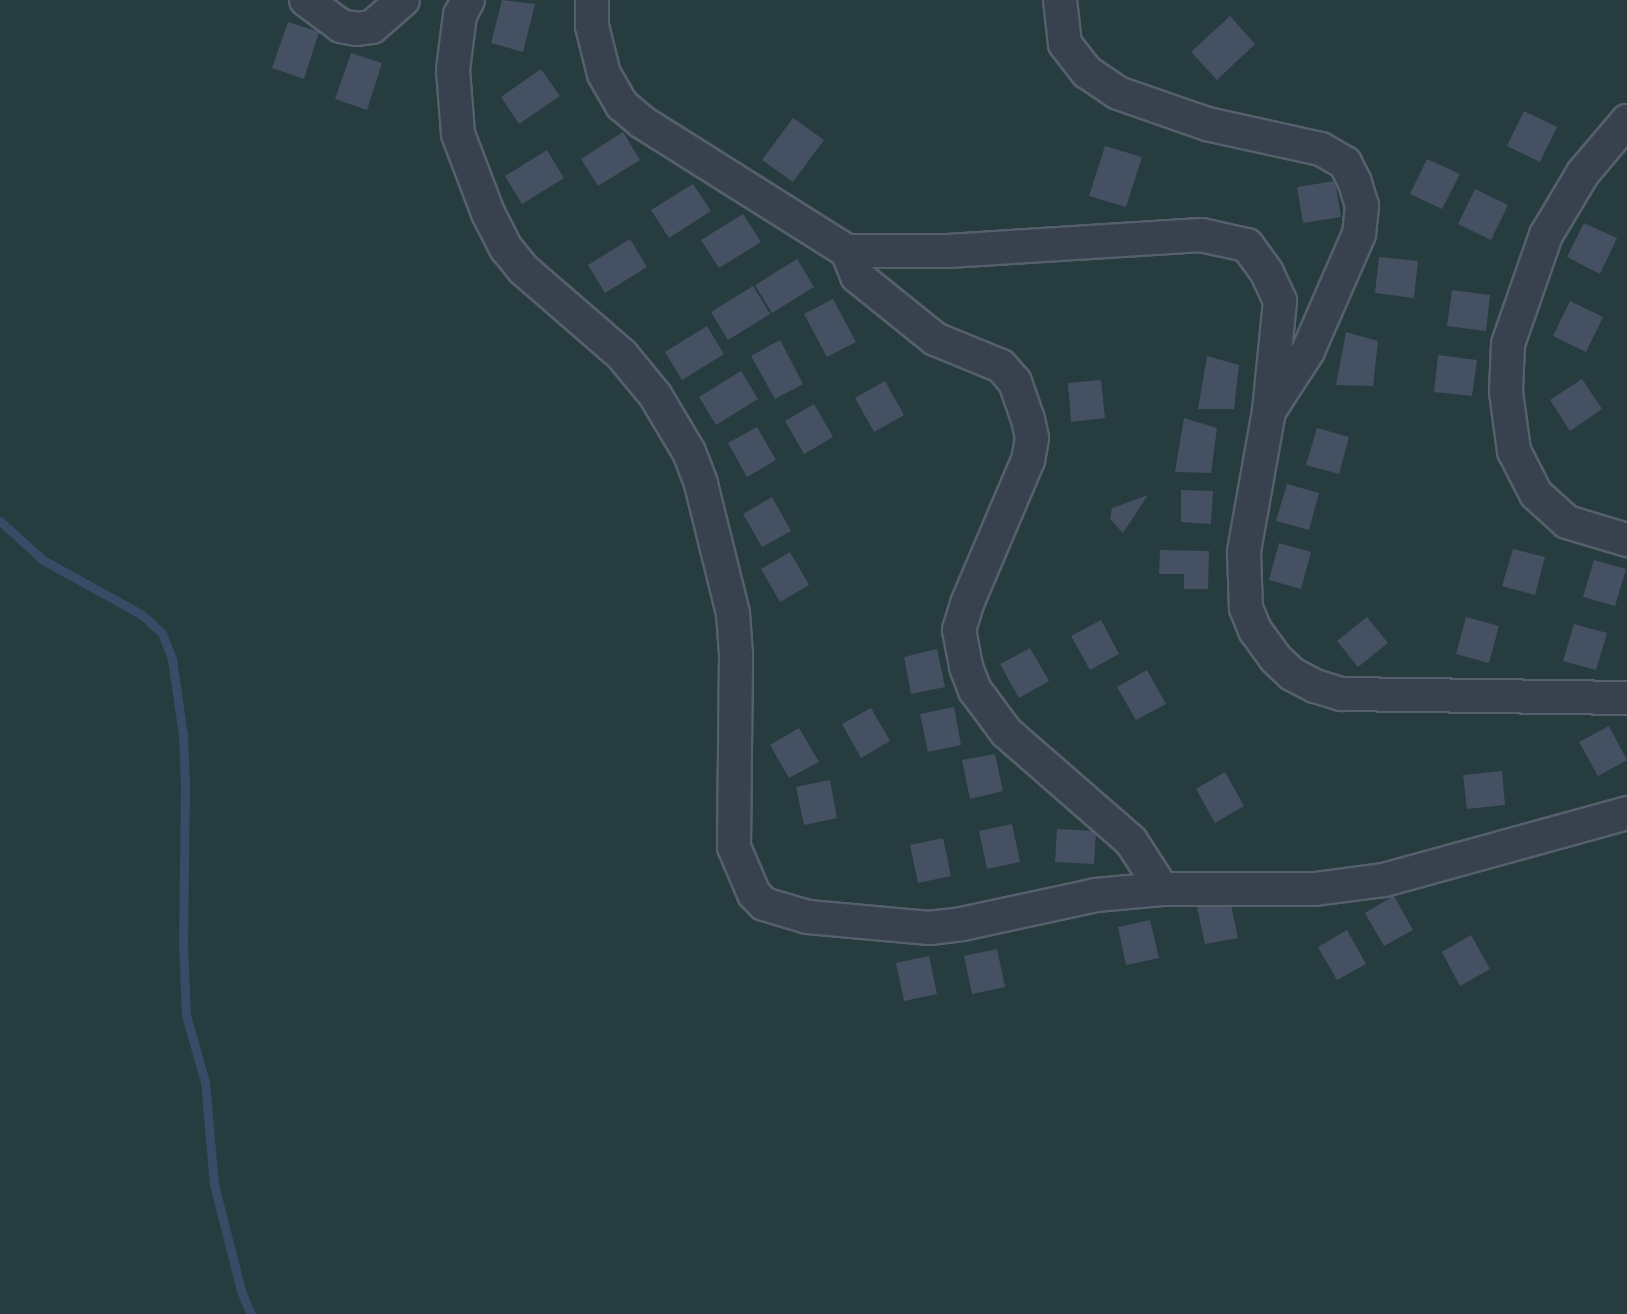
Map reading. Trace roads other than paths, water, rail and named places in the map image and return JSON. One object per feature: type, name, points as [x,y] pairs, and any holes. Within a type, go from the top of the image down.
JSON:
[{"type":"street","points":[[315,3],[341,26],[357,29],[372,27],[403,0]]},
{"type":"street","points":[[468,0],[460,15],[453,70],[458,134],[488,213],[506,248],[524,270],[622,355],[655,395],[689,452],[701,484],[733,613],[736,655],[733,830],[735,847],[754,894],[764,904],[808,916],[930,928],[962,924],[1096,895],[1162,889],[1315,889],[1384,880],[1627,813]]},
{"type":"street","points":[[592,0],[592,26],[604,74],[622,105],[652,129],[847,251],[948,251],[1201,235],[1247,245],[1267,273],[1280,301],[1269,411],[1244,552],[1246,608],[1255,630],[1275,658],[1292,674],[1315,686],[1342,694],[1627,698]]},
{"type":"street","points":[[1060,0],[1065,44],[1087,72],[1118,93],[1207,124],[1321,149],[1344,163],[1355,183],[1362,206],[1359,234],[1308,351],[1269,411]]},
{"type":"street","points":[[1627,121],[1583,173],[1546,235],[1508,344],[1506,392],[1514,451],[1536,494],[1567,522],[1627,540]]},
{"type":"street","points":[[847,251],[857,276],[935,339],[1001,366],[1015,382],[1032,438],[1028,460],[959,630],[966,666],[975,690],[1006,732],[1131,841],[1162,889]]},
{"type":"waterway","points":[[0,521],[43,560],[141,614],[162,633],[172,659],[183,735],[185,784],[183,943],[186,1015],[205,1082],[214,1184],[241,1291],[251,1314]]}]
